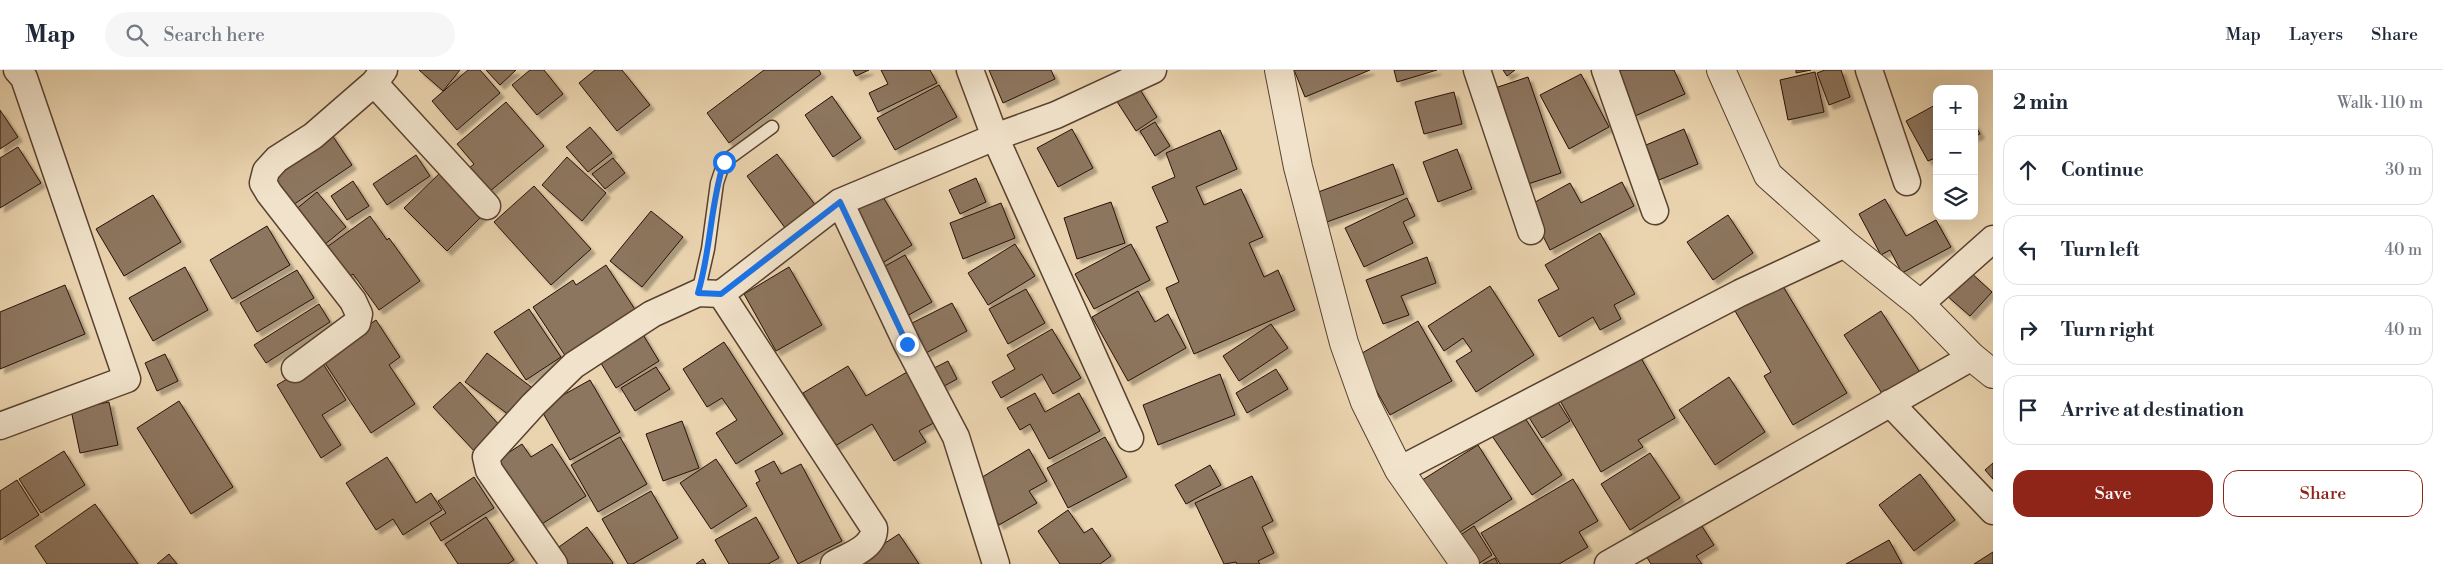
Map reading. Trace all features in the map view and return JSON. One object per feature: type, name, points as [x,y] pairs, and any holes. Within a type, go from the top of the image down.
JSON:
[{"type":"street","points":[[0,426],[127,379],[24,78],[17,70]]},
{"type":"street","points":[[970,70],[995,137],[1130,438]]},
{"type":"street","points":[[554,564],[489,470],[486,457],[533,405],[574,365],[652,314],[709,294],[840,202],[995,137],[1056,115],[1153,70]]},
{"type":"street","points":[[1279,70],[1298,167],[1344,343],[1365,402],[1399,470],[1464,564]]},
{"type":"street","points":[[1477,70],[1530,231]]},
{"type":"street","points":[[1605,70],[1655,211]]},
{"type":"street","points":[[1721,70],[1768,175],[1845,244],[1920,304],[1972,357],[1993,374]]},
{"type":"street","points":[[1877,73],[1907,182]]},
{"type":"street","points":[[295,368],[357,323],[358,314],[353,301],[269,193],[264,183],[266,171],[277,159],[313,136],[379,77],[487,206]]},
{"type":"street","points":[[840,202],[907,344],[956,437],[996,564]]},
{"type":"street","points":[[1920,304],[1993,239]]},
{"type":"street","points":[[1399,470],[1740,293],[1845,244]]},
{"type":"street","points":[[709,294],[874,528],[872,540],[834,564]]},
{"type":"street","points":[[1608,564],[1972,357]]},
{"type":"street","points":[[1890,403],[1993,511]]},
{"type":"lane","points":[[709,294],[708,249],[717,183],[724,162],[772,126]]},
{"type":"building","points":[[419,70],[460,70],[443,91]]},
{"type":"building","points":[[468,70],[480,70],[500,93],[457,130],[432,101]]},
{"type":"building","points":[[486,70],[516,70],[500,85]]},
{"type":"building","points":[[530,70],[544,70],[563,94],[537,115],[512,85]]},
{"type":"building","points":[[595,70],[622,70],[650,105],[617,131],[579,83]]},
{"type":"building","points":[[764,70],[819,70],[821,74],[729,143],[707,113]]},
{"type":"building","points":[[853,70],[869,70],[856,76]]},
{"type":"building","points":[[881,70],[930,70],[937,83],[878,112],[869,93],[888,84]]},
{"type":"building","points":[[989,70],[1051,70],[1055,79],[1003,103]]},
{"type":"building","points":[[1294,70],[1370,70],[1305,97]]},
{"type":"building","points":[[1394,70],[1437,70],[1397,82]]},
{"type":"building","points":[[1503,70],[1515,70],[1507,76]]},
{"type":"building","points":[[1619,70],[1674,70],[1685,94],[1635,116],[1615,72]]},
{"type":"building","points":[[1796,70],[1811,70],[1796,73]]},
{"type":"building","points":[[1825,70],[1841,70],[1850,97],[1829,105],[1817,73]]},
{"type":"building","points":[[1815,72],[1824,112],[1788,120],[1780,80]]},
{"type":"building","points":[[1581,74],[1609,127],[1569,149],[1540,95]]},
{"type":"building","points":[[1528,77],[1561,173],[1525,185],[1492,89]]},
{"type":"building","points":[[1136,83],[1157,117],[1136,131],[1114,97]]},
{"type":"building","points":[[939,85],[957,117],[895,150],[877,118]]},
{"type":"building","points":[[1454,92],[1462,124],[1424,134],[1415,102]]},
{"type":"building","points":[[832,96],[861,138],[833,157],[805,115]]},
{"type":"building","points":[[506,102],[544,146],[483,197],[463,173],[474,164],[457,144]]},
{"type":"building","points":[[1933,106],[1933,159],[1928,161],[1906,121]]},
{"type":"building","points":[[0,110],[18,137],[0,149]]},
{"type":"building","points":[[1155,122],[1170,146],[1155,156],[1140,131]]},
{"type":"building","points":[[590,127],[612,153],[588,172],[566,147]]},
{"type":"building","points":[[1072,129],[1093,168],[1058,187],[1037,148]]},
{"type":"building","points":[[1684,129],[1698,164],[1659,180],[1646,145]]},
{"type":"building","points":[[1220,130],[1237,169],[1196,187],[1204,205],[1241,189],[1263,237],[1249,243],[1264,277],[1278,270],[1295,310],[1194,354],[1166,288],[1179,282],[1156,227],[1168,222],[1152,187],[1175,177],[1166,153]]},
{"type":"building","points":[[330,132],[352,165],[290,207],[268,174]]},
{"type":"building","points":[[18,147],[41,183],[0,208],[0,158]]},
{"type":"building","points":[[1457,149],[1472,189],[1438,202],[1423,162]]},
{"type":"building","points":[[777,154],[822,214],[791,236],[747,176]]},
{"type":"building","points":[[416,155],[430,176],[387,205],[373,184]]},
{"type":"building","points":[[567,157],[606,193],[582,221],[542,185]]},
{"type":"building","points":[[613,158],[625,173],[605,189],[592,174]]},
{"type":"building","points":[[1393,164],[1404,194],[1324,223],[1313,194]]},
{"type":"building","points":[[444,169],[486,212],[447,251],[404,208]]},
{"type":"building","points":[[976,178],[986,202],[960,214],[949,190]]},
{"type":"building","points":[[353,181],[369,206],[347,220],[331,196]]},
{"type":"building","points":[[1622,182],[1634,206],[1550,250],[1528,206],[1570,183],[1581,203]]},
{"type":"building","points":[[534,186],[591,249],[551,285],[494,222]]},
{"type":"building","points":[[317,192],[346,227],[318,250],[289,215]]},
{"type":"building","points":[[880,192],[912,245],[879,265],[846,213]]},
{"type":"building","points":[[153,195],[181,242],[124,276],[96,229]]},
{"type":"building","points":[[1407,198],[1415,216],[1403,222],[1413,243],[1364,267],[1345,228]]},
{"type":"building","points":[[1885,199],[1906,236],[1936,220],[1951,247],[1902,273],[1890,250],[1881,255],[1859,214]]},
{"type":"building","points":[[1111,202],[1125,243],[1077,259],[1064,218]]},
{"type":"building","points":[[1001,203],[1015,238],[963,259],[950,223]]},
{"type":"building","points":[[651,211],[683,237],[642,287],[610,261]]},
{"type":"building","points":[[1728,215],[1753,253],[1713,280],[1687,242]]},
{"type":"building","points":[[370,216],[387,240],[389,238],[420,281],[379,310],[353,274],[341,282],[320,252]]},
{"type":"building","points":[[267,226],[290,265],[232,299],[210,260]]},
{"type":"building","points":[[1600,233],[1635,294],[1614,305],[1621,319],[1600,330],[1593,317],[1559,337],[1538,300],[1559,289],[1545,265]]},
{"type":"building","points":[[1015,244],[1035,276],[988,305],[968,273]]},
{"type":"building","points":[[1131,244],[1150,280],[1094,309],[1075,274]]},
{"type":"building","points":[[905,255],[932,302],[905,317],[878,270]]},
{"type":"building","points":[[1427,257],[1436,283],[1401,296],[1409,315],[1383,324],[1366,280]]},
{"type":"building","points":[[606,265],[638,314],[568,360],[533,307],[573,280],[576,285]]},
{"type":"building","points":[[185,267],[208,310],[153,341],[129,298]]},
{"type":"building","points":[[789,267],[822,325],[776,351],[744,294]]},
{"type":"building","points":[[297,270],[314,298],[257,332],[240,303]]},
{"type":"building","points":[[1969,271],[1992,292],[1970,316],[1946,295]]},
{"type":"building","points":[[1781,283],[1847,393],[1793,425],[1764,376],[1771,372],[1735,311]]},
{"type":"building","points":[[65,285],[85,334],[0,369],[0,312]]},
{"type":"building","points":[[1490,286],[1534,355],[1476,392],[1456,361],[1472,351],[1463,338],[1444,351],[1428,326]]},
{"type":"building","points":[[1026,289],[1045,323],[1008,344],[989,309]]},
{"type":"building","points":[[1138,291],[1155,322],[1168,314],[1186,348],[1128,381],[1092,317]]},
{"type":"building","points":[[952,303],[967,331],[926,353],[910,324]]},
{"type":"building","points":[[319,304],[330,322],[266,363],[254,345]]},
{"type":"building","points":[[529,309],[561,357],[526,380],[494,332]]},
{"type":"building","points":[[1881,311],[1921,374],[1885,398],[1844,335]]},
{"type":"building","points":[[376,320],[400,357],[389,365],[415,404],[371,433],[321,357]]},
{"type":"building","points":[[1418,321],[1452,381],[1390,415],[1357,356]]},
{"type":"building","points":[[1271,324],[1288,348],[1239,381],[1223,356]]},
{"type":"building","points":[[639,328],[659,361],[616,388],[596,355]]},
{"type":"building","points":[[1052,329],[1081,378],[1053,394],[1042,374],[1001,398],[992,382],[1015,369],[1007,355]]},
{"type":"building","points":[[724,342],[783,434],[736,464],[716,433],[737,420],[722,398],[707,407],[683,369]]},
{"type":"building","points":[[1637,351],[1675,418],[1638,440],[1643,447],[1601,472],[1558,397]]},
{"type":"building","points":[[487,353],[535,390],[513,418],[465,382]]},
{"type":"building","points":[[165,354],[178,381],[157,391],[145,363]]},
{"type":"building","points":[[320,359],[346,400],[322,415],[341,445],[321,458],[277,385]]},
{"type":"building","points":[[948,361],[957,379],[937,390],[928,371]]},
{"type":"building","points":[[848,366],[866,396],[907,372],[939,420],[919,431],[926,442],[894,461],[872,424],[835,446],[803,393]]},
{"type":"building","points":[[656,367],[670,389],[635,411],[621,388]]},
{"type":"building","points":[[1276,369],[1288,389],[1247,413],[1236,393]]},
{"type":"building","points":[[1220,374],[1235,415],[1158,445],[1143,405]]},
{"type":"building","points":[[1729,377],[1765,432],[1715,465],[1679,410]]},
{"type":"building","points":[[590,380],[620,432],[570,460],[540,408]]},
{"type":"building","points":[[460,382],[502,428],[476,453],[433,407]]},
{"type":"building","points":[[1035,393],[1045,412],[1079,393],[1100,431],[1049,459],[1030,424],[1020,430],[1007,408]]},
{"type":"building","points":[[1556,399],[1570,421],[1542,438],[1528,416]]},
{"type":"building","points":[[179,401],[233,487],[191,514],[137,428]]},
{"type":"building","points":[[109,402],[118,445],[80,453],[71,410]]},
{"type":"building","points":[[1523,415],[1562,475],[1532,495],[1492,436]]},
{"type":"building","points":[[682,421],[699,468],[663,481],[646,434]]},
{"type":"building","points":[[620,437],[647,484],[598,512],[571,465]]},
{"type":"building","points":[[1105,437],[1127,477],[1068,508],[1047,468]]},
{"type":"building","points":[[522,444],[531,457],[552,444],[586,496],[537,527],[494,462]]},
{"type":"building","points":[[1478,445],[1512,499],[1454,536],[1419,482]]},
{"type":"building","points":[[1029,449],[1047,481],[1029,491],[1037,503],[999,525],[974,482]]},
{"type":"building","points":[[64,451],[85,485],[41,513],[19,479]]},
{"type":"building","points":[[1650,453],[1680,498],[1630,530],[1601,484]]},
{"type":"building","points":[[387,457],[416,503],[431,493],[442,510],[403,535],[393,519],[376,530],[346,483]]},
{"type":"building","points":[[716,459],[747,506],[711,529],[680,483]]},
{"type":"building","points":[[774,461],[781,474],[801,464],[842,541],[798,564],[756,483],[760,481],[755,471]]},
{"type":"building","points":[[1993,463],[1993,479],[1985,470]]},
{"type":"building","points":[[1210,465],[1221,485],[1186,504],[1175,485]]},
{"type":"building","points":[[1920,474],[1955,520],[1914,551],[1879,505]]},
{"type":"building","points":[[1252,476],[1273,521],[1262,527],[1274,553],[1258,561],[1260,564],[1237,564],[1236,562],[1224,564],[1195,503]]},
{"type":"building","points":[[474,477],[494,508],[441,541],[430,523],[446,513],[438,501]]},
{"type":"building","points":[[1573,479],[1598,521],[1579,532],[1588,547],[1559,564],[1500,564],[1481,533]]},
{"type":"building","points":[[17,480],[39,515],[0,540],[0,491]]},
{"type":"building","points":[[651,491],[678,538],[633,564],[628,564],[602,519]]},
{"type":"building","points":[[95,504],[138,564],[47,564],[35,546]]},
{"type":"building","points":[[1068,510],[1084,533],[1092,528],[1111,556],[1100,564],[1060,564],[1038,531]]},
{"type":"building","points":[[486,517],[514,560],[508,564],[458,564],[445,544]]},
{"type":"building","points":[[756,517],[779,558],[768,564],[729,564],[715,540]]},
{"type":"building","points":[[1696,517],[1714,545],[1696,556],[1702,564],[1651,564],[1643,551]]},
{"type":"building","points":[[1474,526],[1492,555],[1478,564],[1456,538]]},
{"type":"building","points":[[587,527],[612,564],[567,564],[556,549]]},
{"type":"building","points":[[899,534],[919,564],[862,564],[859,560]]},
{"type":"building","points":[[1889,540],[1902,564],[1846,564]]},
{"type":"building","points":[[1993,552],[1993,564],[1974,564]]},
{"type":"building","points":[[169,554],[177,564],[157,564]]},
{"type":"building","points":[[1495,558],[1498,564],[1483,564]]},
{"type":"building","points":[[703,559],[706,564],[696,564]]},
{"type":"route","points":[[724,162],[717,183],[708,249],[698,293],[721,294],[840,202],[907,344]]}]
